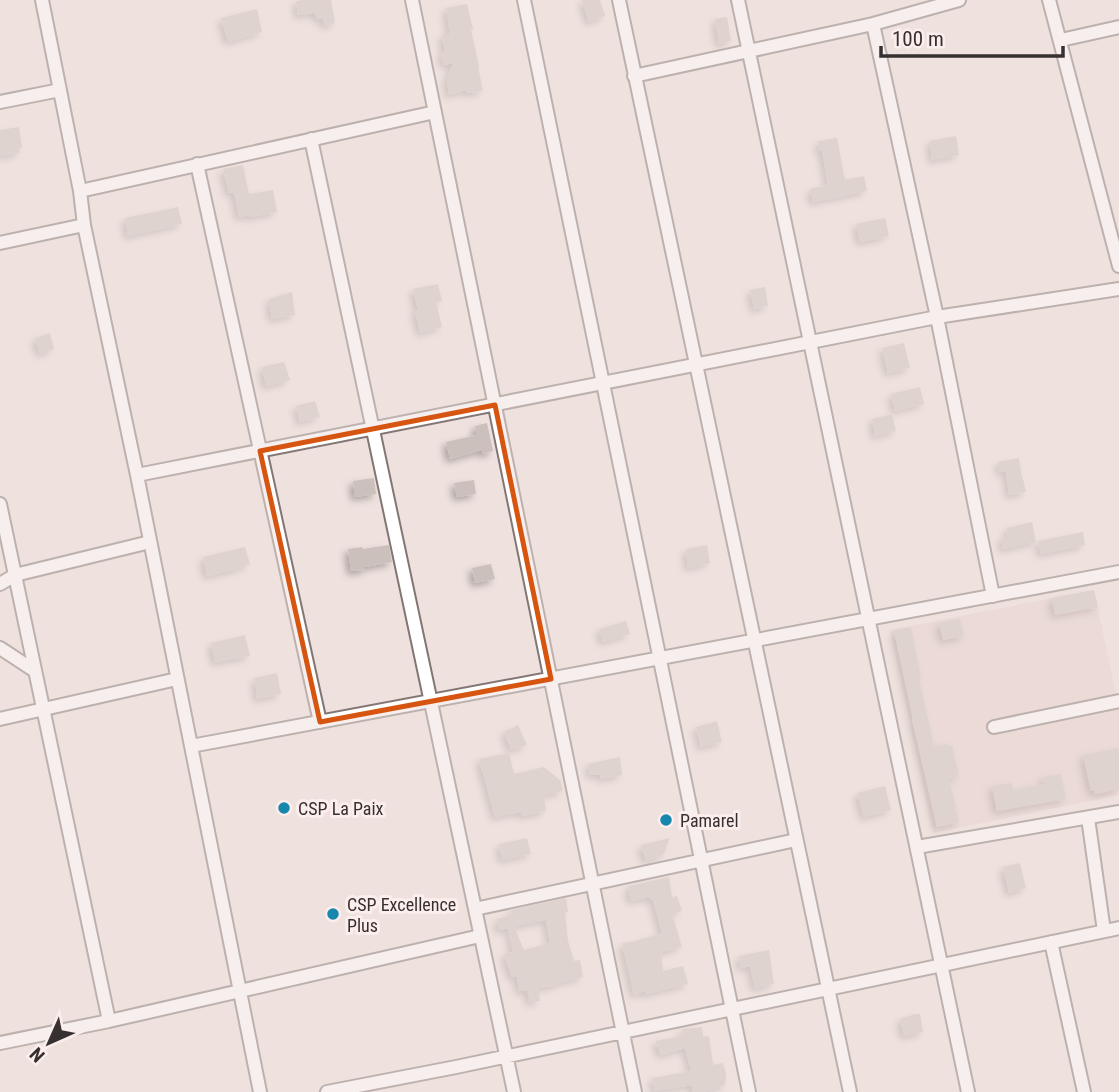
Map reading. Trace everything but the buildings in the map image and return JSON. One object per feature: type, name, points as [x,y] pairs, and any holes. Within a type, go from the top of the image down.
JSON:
[{"type":"street","points":[[41,0],[260,1092]]},
{"type":"street","points":[[412,0],[635,1092]]},
{"type":"street","points":[[415,17],[425,0]]},
{"type":"street","points":[[524,0],[749,1092]]},
{"type":"street","points":[[618,0],[850,1092]]},
{"type":"street","points":[[738,0],[968,1092]]},
{"type":"street","points":[[634,76],[873,24],[959,0]]},
{"type":"street","points":[[1049,0],[1119,266]]},
{"type":"street","points":[[873,24],[937,317],[993,596]]},
{"type":"street","points":[[1060,40],[1119,27]]},
{"type":"street","points":[[0,102],[60,90]]},
{"type":"street","points":[[80,191],[435,112]]},
{"type":"street","points":[[311,139],[514,1092]]},
{"type":"street","points":[[197,164],[320,722]]},
{"type":"street","points":[[0,243],[85,225]]},
{"type":"street","points":[[137,475],[937,317],[1119,289]]},
{"type":"street","points":[[0,504],[109,1021]]},
{"type":"street","points":[[0,584],[15,575],[150,542]]},
{"type":"street","points":[[191,746],[1119,572]]},
{"type":"street","points":[[0,648],[35,671]]},
{"type":"street","points":[[0,719],[177,679]]},
{"type":"street","points":[[994,727],[1119,701]]},
{"type":"street","points":[[917,848],[1119,812]]},
{"type":"street","points":[[1088,818],[1104,931]]},
{"type":"street","points":[[475,909],[796,840]]},
{"type":"street","points":[[327,1092],[1119,928]]},
{"type":"street","points":[[0,1043],[109,1021],[480,936]]},
{"type":"street","points":[[1051,942],[1084,1092]]},
{"type":"street","points":[[397,1078],[399,1092]]},
{"type":"highlighted area","points":[[495,405],[551,679],[320,722],[260,451]]},
{"type":"shaded area","points":[[1094,590],[1119,709],[1119,795],[933,833],[890,630]]},
{"type":"place","name":"CSP La Paix","points":[[284,808]]},
{"type":"place","name":"Pamarel","points":[[666,820]]},
{"type":"place","name":"CSP Excellence Plus","points":[[333,914]]}]
